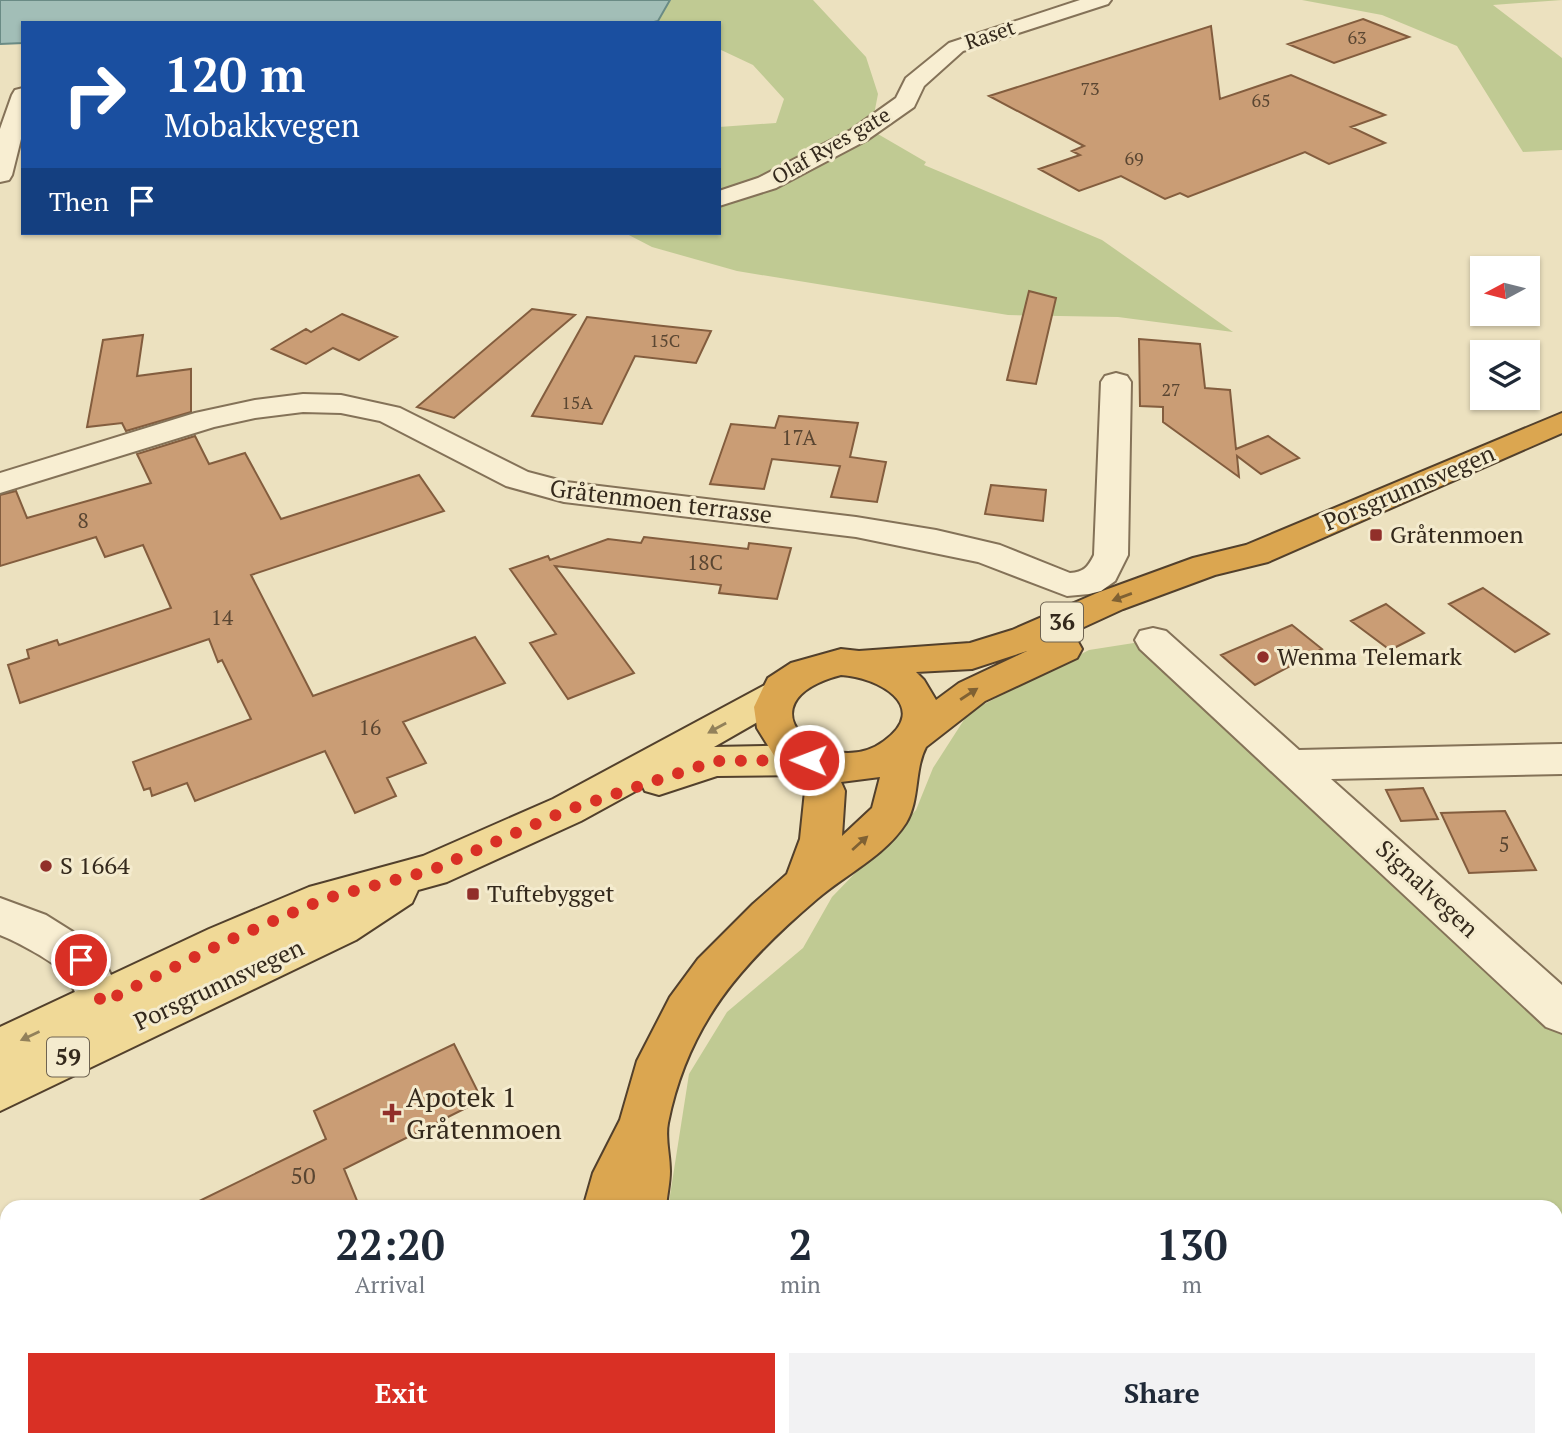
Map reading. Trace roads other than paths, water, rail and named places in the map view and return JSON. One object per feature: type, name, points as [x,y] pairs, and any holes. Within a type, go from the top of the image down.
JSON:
[{"type":"highway","name":"Porsgrunnsvegen","points":[[1256,554],[1225,578],[972,692],[887,760],[868,766],[847,768],[811,761],[793,751],[775,727],[772,709],[776,695],[787,681],[820,664],[972,656],[1025,639],[1110,601],[1205,566],[1256,554],[1562,422]]},
{"type":"highway","name":"Porsgrunnsvegen","points":[[862,663],[899,678],[912,691],[919,706],[920,721],[910,743]]},
{"type":"highway","name":"36","points":[[610,1200],[618,1172],[643,1126],[661,1061],[685,1011],[714,972],[768,916],[805,884],[856,848],[890,815],[910,743]]},
{"type":"highway","name":"36","points":[[805,884],[821,839],[825,791],[811,761]]},
{"type":"highway","name":"36","points":[[641,1200],[645,1172],[643,1126]]},
{"type":"main road","name":"Porsgrunnsvegen","points":[[0,1049],[113,1016],[341,926],[432,870],[567,810],[776,695]]},
{"type":"main road","name":"Porsgrunnsvegen","points":[[567,810],[715,761],[811,761]]},
{"type":"main road","name":"Porsgrunnsvegen","points":[[0,1090],[113,1016]]},
{"type":"street","name":"Raset","points":[[926,70],[968,42],[1101,0]]},
{"type":"street","name":"Olaf Ryes gate","points":[[721,198],[767,183],[859,135],[906,102],[914,83],[926,70]]},
{"type":"street","points":[[0,175],[21,101]]},
{"type":"street","points":[[0,193],[21,191]]},
{"type":"street","name":"Gråtenmoen terrasse","points":[[0,483],[242,411],[303,402],[341,404],[389,414],[517,479],[564,492],[856,527],[988,553],[1067,585],[1089,583],[1103,573],[1111,555],[1116,382]]},
{"type":"street","name":"Signalvegen","points":[[1153,639],[1562,1013]]},
{"type":"street","points":[[1293,765],[1562,759]]},
{"type":"street","points":[[0,916],[31,928],[81,960],[113,1016]]},
{"type":"water","points":[[0,0],[670,0],[658,21],[21,21],[21,43],[0,44]]},
{"type":"place","name":"Gråtenmoen","points":[[1376,535]]},
{"type":"place","name":"Wenma Telemark","points":[[1263,657]]},
{"type":"place","name":"S 1664","points":[[46,866]]},
{"type":"place","name":"Tuftebygget","points":[[473,894]]},
{"type":"place","name":"Apotek 1 Gråtenmoen","points":[[392,1113]]}]
